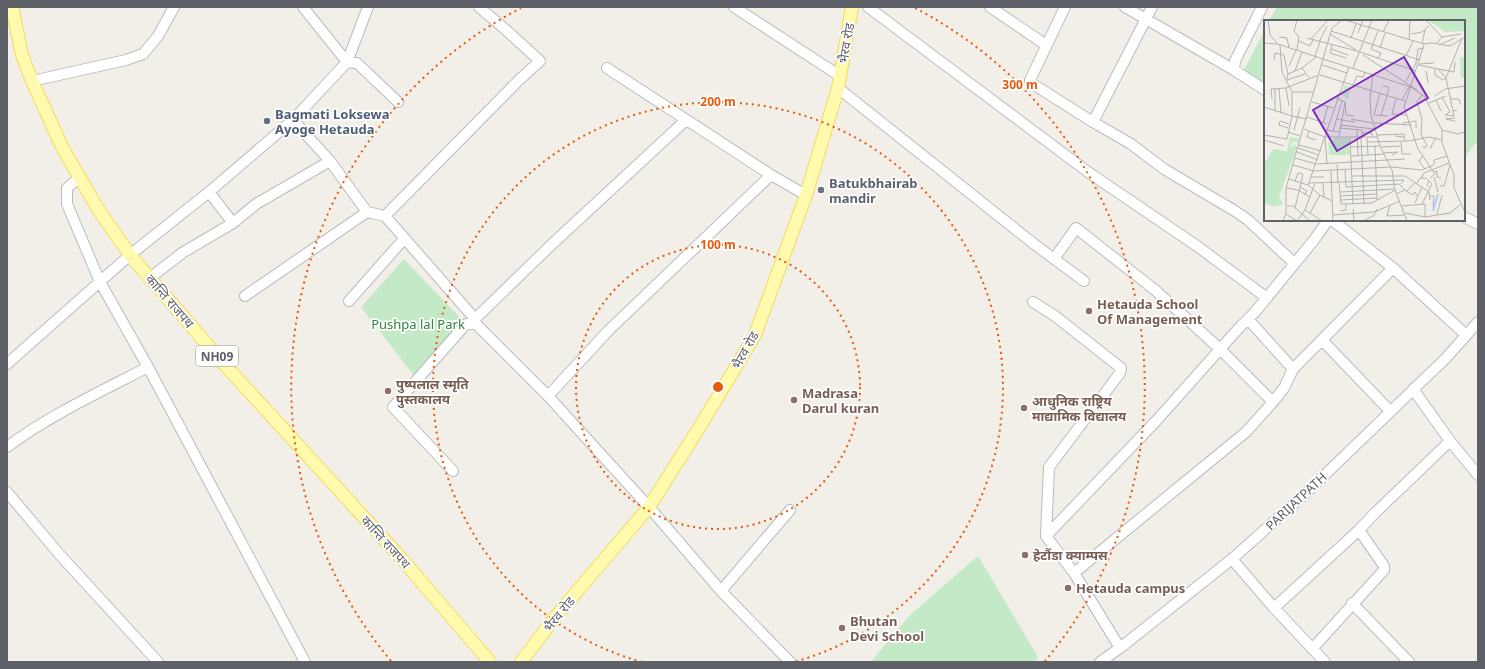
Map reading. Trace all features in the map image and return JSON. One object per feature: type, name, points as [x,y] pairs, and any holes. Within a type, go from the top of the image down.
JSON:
[{"type":"main road","name":"कान्ति राजपथ","points":[[12,7],[22,54],[32,81],[63,149],[79,178],[130,255],[224,364],[401,558],[490,662]]},
{"type":"main road","name":"भैरव रोड","points":[[521,662],[556,616],[649,507],[704,422],[755,335],[806,195],[839,82],[852,7]]},
{"type":"street","points":[[32,81],[126,60],[143,54],[158,36],[174,7]]},
{"type":"street","points":[[303,7],[347,62],[357,63],[398,102]]},
{"type":"street","points":[[7,364],[130,255],[209,192],[293,120],[347,62],[368,7]]},
{"type":"street","points":[[384,216],[520,79],[540,61],[479,7]]},
{"type":"street","points":[[734,7],[839,82],[1054,259],[1084,281]]},
{"type":"street","points":[[868,7],[1088,172],[1197,246],[1267,298]]},
{"type":"street","points":[[990,7],[1046,45]]},
{"type":"street","points":[[1065,7],[1030,80],[1031,83],[1131,144],[1164,169],[1235,211],[1248,220],[1294,263]]},
{"type":"street","points":[[1125,7],[1234,70],[1264,89]]},
{"type":"street","points":[[1093,122],[1152,7]]},
{"type":"street","points":[[1234,70],[1235,61],[1262,7]]},
{"type":"street","points":[[607,68],[771,175],[806,195]]},
{"type":"street","points":[[293,120],[330,161],[367,212],[384,216],[403,240],[475,322],[548,396],[649,507],[721,591],[790,662]]},
{"type":"street","points":[[453,471],[393,407],[466,324],[475,322],[549,247],[686,120]]},
{"type":"street","points":[[150,278],[182,253],[233,223],[256,204],[330,161]]},
{"type":"street","points":[[548,396],[608,331],[771,175]]},
{"type":"street","points":[[79,178],[67,188],[67,204],[100,282],[148,367],[305,662]]},
{"type":"street","points":[[209,192],[233,223]]},
{"type":"street","points":[[246,296],[367,212]]},
{"type":"street","points":[[1465,218],[1478,224]]},
{"type":"street","points":[[1046,536],[1157,420],[1267,298],[1314,240],[1327,221]]},
{"type":"street","points":[[1333,221],[1393,268],[1466,335]]},
{"type":"street","points":[[1054,259],[1076,228],[1155,290],[1220,349],[1273,402]]},
{"type":"street","points":[[349,301],[403,240]]},
{"type":"street","points":[[1074,573],[1246,432],[1284,388],[1293,369],[1393,268]]},
{"type":"street","points":[[1033,302],[1055,316],[1121,368],[1120,373],[1049,467],[1046,536],[1074,573],[1120,648]]},
{"type":"street","points":[[1248,319],[1293,369]]},
{"type":"street","name":"PARIJATPATH","points":[[1100,662],[1120,648],[1232,559],[1306,493],[1446,358],[1478,322]]},
{"type":"street","points":[[1322,340],[1390,411]]},
{"type":"street","points":[[7,447],[28,431],[148,367]]},
{"type":"street","points":[[1413,389],[1450,441],[1478,475]]},
{"type":"street","points":[[1274,608],[1359,530],[1450,441]]},
{"type":"street","points":[[7,492],[85,583],[158,662]]},
{"type":"street","points":[[721,591],[790,510]]},
{"type":"street","points":[[1312,649],[1352,603],[1384,570],[1384,566],[1359,530]]},
{"type":"street","points":[[1232,559],[1274,608],[1325,662]]},
{"type":"street","points":[[1352,603],[1409,662]]},
{"type":"green space","points":[[1277,7],[1478,7],[1478,145],[1475,143],[1465,158],[1465,20],[1270,20]]},
{"type":"green space","points":[[1264,32],[1264,82],[1244,70]]},
{"type":"green space","name":"Pushpa lal Park","points":[[404,259],[466,324],[415,377],[361,307]]},
{"type":"green space","points":[[978,556],[1038,657],[1034,662],[871,662],[910,615]]},
{"type":"place","name":"Bagmati Loksewa Ayoge Hetauda","points":[[267,121]]},
{"type":"place","name":"Batukbhairab mandir","points":[[821,190]]},
{"type":"place","name":"Hetauda School Of Management","points":[[1089,311]]},
{"type":"place","name":"पुष्पलाल स्मृति पुस्तकालय","points":[[388,391]]},
{"type":"place","name":"Madrasa Darul kuran","points":[[794,400]]},
{"type":"place","name":"आधुनिक राष्ट्रिय माद्यामिक विद्यालय","points":[[1024,408]]},
{"type":"place","name":"हेटौंडा क्याम्पस","points":[[1025,555]]},
{"type":"place","name":"Hetauda campus","points":[[1068,588]]},
{"type":"place","name":"Bhutan Devi School","points":[[842,628]]}]
